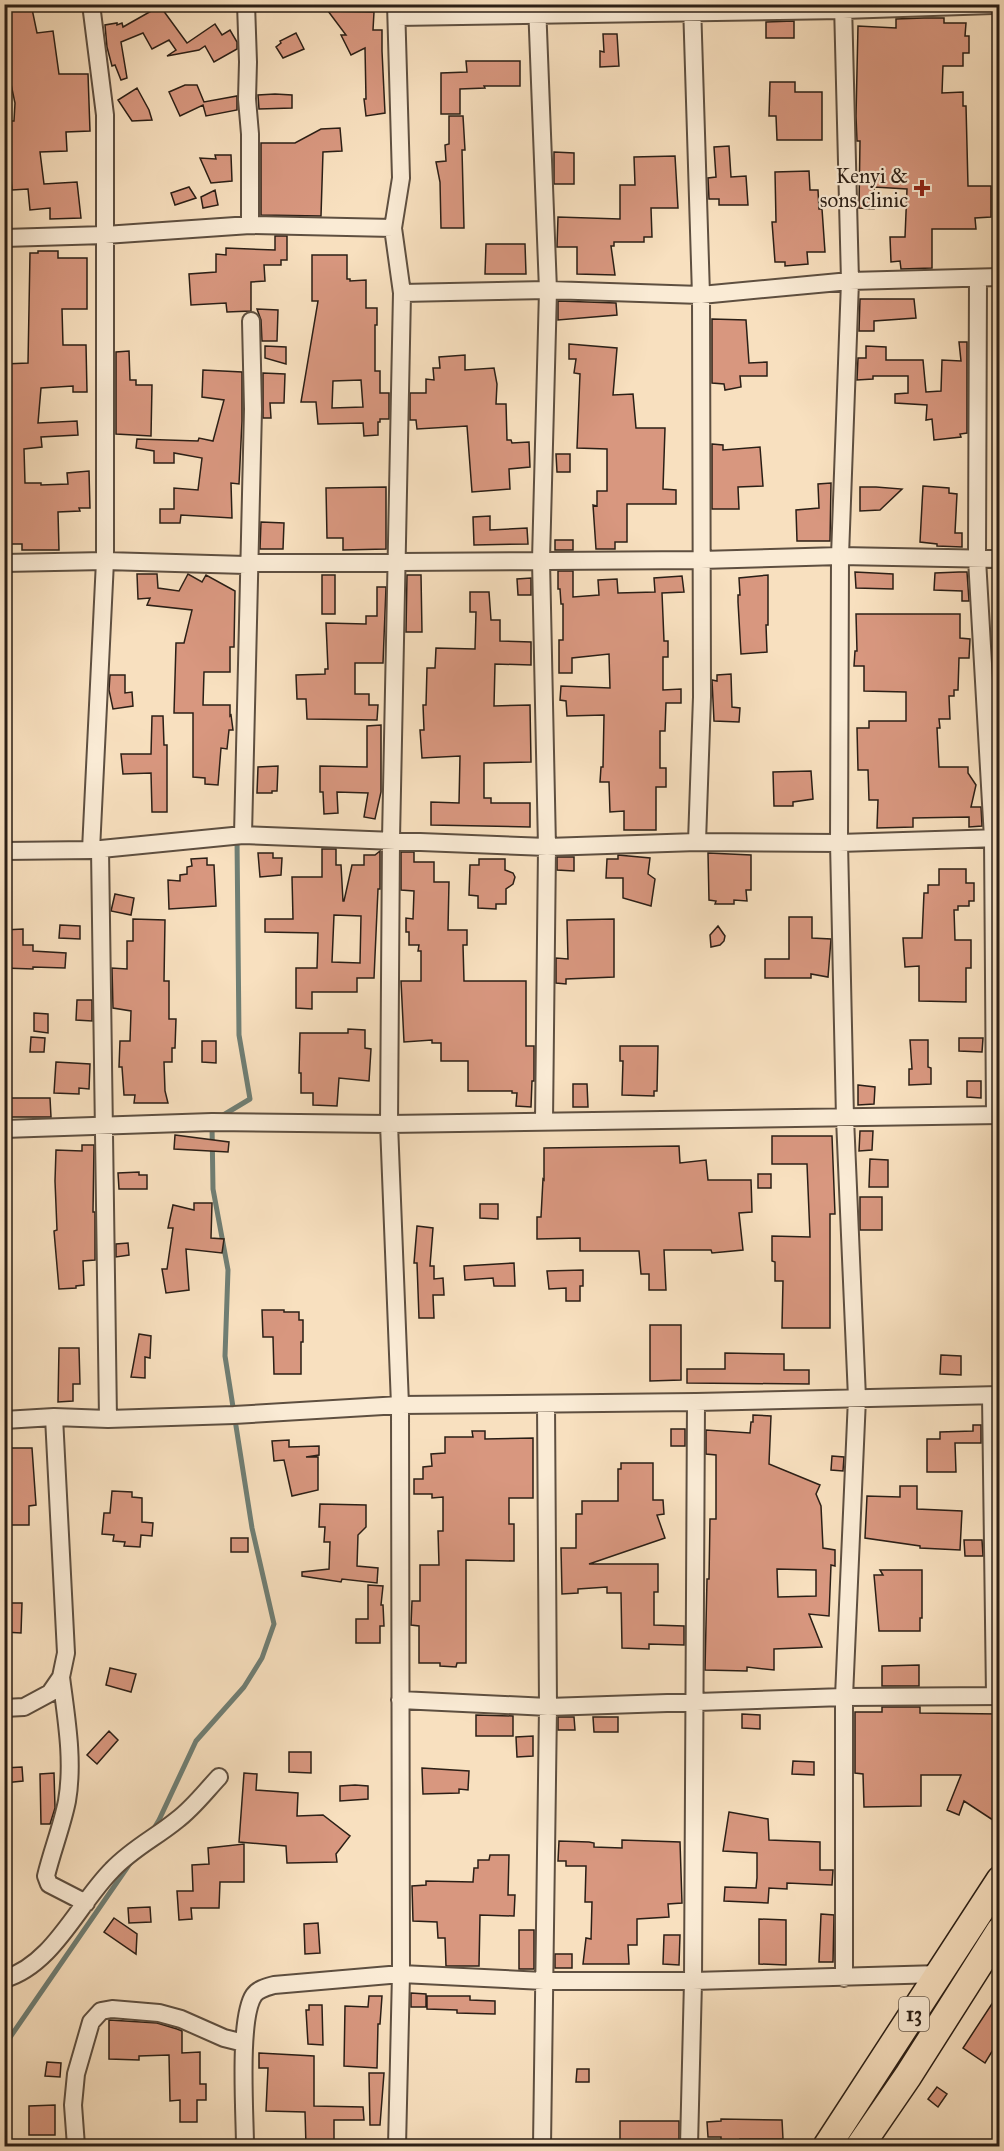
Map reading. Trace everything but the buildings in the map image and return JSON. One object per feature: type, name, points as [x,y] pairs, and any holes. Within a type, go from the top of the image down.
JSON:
[{"type":"main road","name":"13","points":[[827,2146],[999,1880]]},
{"type":"main road","points":[[860,2146],[908,2076],[999,1931]]},
{"type":"street","points":[[91,4],[105,115],[105,561],[95,849],[104,1127],[108,1419]]},
{"type":"street","points":[[246,4],[247,99],[250,134],[249,225]]},
{"type":"street","points":[[397,2146],[401,1974],[400,1405],[389,1124],[391,839],[402,293],[393,228],[401,178],[397,10],[993,5]]},
{"type":"street","points":[[843,7],[850,281],[840,556],[839,843],[845,1118],[857,1398],[844,1697],[844,1978]]},
{"type":"street","points":[[692,8],[701,295],[702,698],[697,842]]},
{"type":"street","points":[[537,9],[548,290],[541,560],[547,847],[544,1121]]},
{"type":"street","points":[[4,238],[105,235],[249,225],[393,228]]},
{"type":"street","points":[[402,293],[548,290],[701,295],[850,281],[999,278]]},
{"type":"street","points":[[4,1129],[212,1122],[389,1124],[997,1115],[996,838],[977,559],[978,279]]},
{"type":"street","points":[[243,835],[253,410],[251,321]]},
{"type":"street","points":[[4,563],[105,561],[246,565],[249,563],[701,560],[840,556],[999,559]]},
{"type":"street","points":[[4,851],[95,849],[243,835],[391,839],[547,847],[697,842],[839,843],[996,838]]},
{"type":"street","points":[[4,1420],[54,1417],[108,1419],[234,1415],[400,1405],[696,1402],[995,1395],[997,1696],[844,1697],[548,1707],[400,1700]]},
{"type":"street","points":[[689,2146],[693,1981],[696,1402]]},
{"type":"street","points":[[542,2146],[548,1707],[546,1404]]},
{"type":"street","points":[[54,1417],[66,1653],[61,1677],[70,1775],[66,1802],[46,1876],[49,1884],[86,1902]]},
{"type":"street","points":[[4,1708],[24,1707],[33,1703],[50,1693],[61,1677]]},
{"type":"street","points":[[4,1979],[17,1975],[38,1962],[111,1870],[139,1845],[175,1822],[219,1778]]},
{"type":"street","points":[[245,2146],[244,2043],[248,2012],[254,1995],[274,1985],[401,1974],[544,1981],[693,1981],[940,1974]]},
{"type":"street","points":[[76,2146],[74,2105],[76,2074],[91,2022],[101,2012],[112,2009],[159,2013],[181,2019],[209,2033],[244,2043]]},
{"type":"waterway","points":[[220,1117],[250,1099],[239,1035],[237,839]]},
{"type":"waterway","points":[[153,1830],[196,1741],[244,1687],[262,1658],[274,1624],[252,1528],[225,1356],[228,1270],[213,1189],[212,1125]]},
{"type":"waterway","points":[[4,2046],[131,1862]]},
{"type":"place","name":"Kenyi & sons clinic","points":[[922,188]]}]
